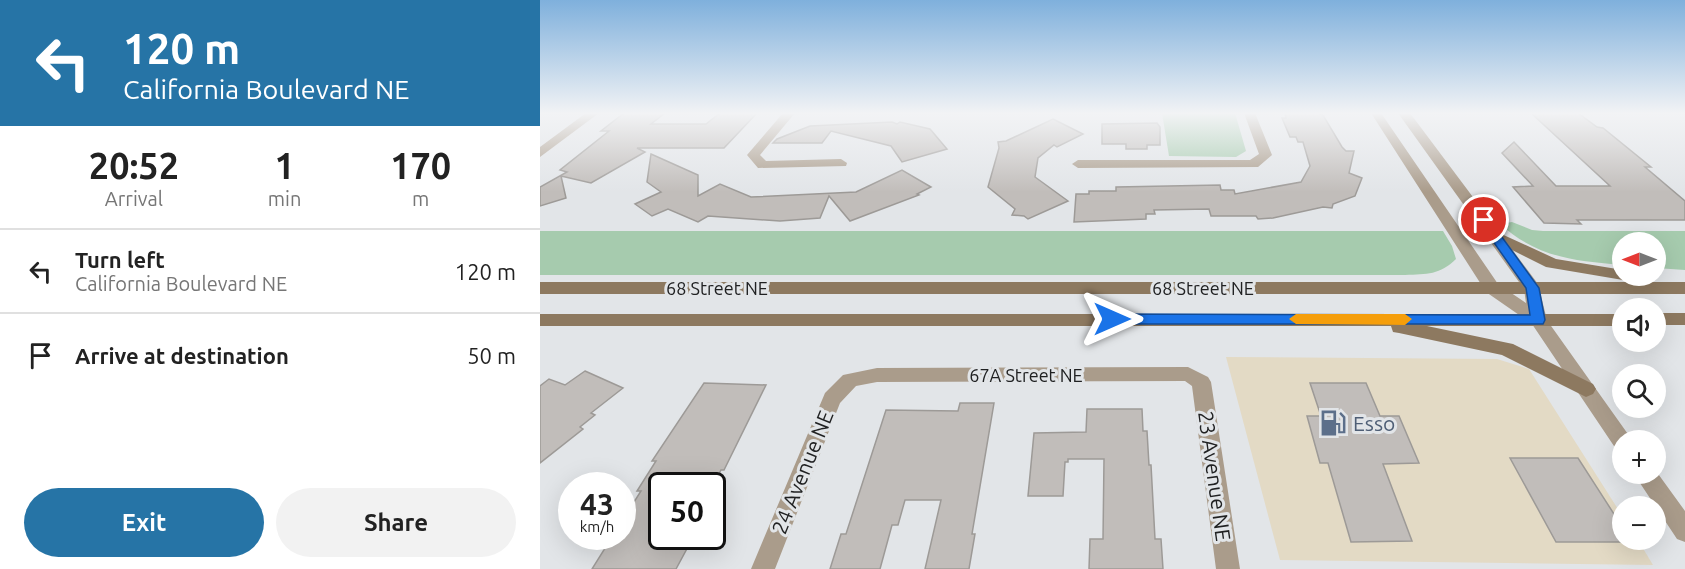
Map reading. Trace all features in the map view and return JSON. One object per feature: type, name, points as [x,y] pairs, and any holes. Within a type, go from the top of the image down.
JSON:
[{"type":"main road","points":[[1497,237],[1552,263],[1612,273]]},
{"type":"main road","points":[[1666,280],[1685,283]]},
{"type":"main road","name":"68 Street NE","points":[[540,288],[1685,288]]},
{"type":"main road","points":[[1357,319],[1506,349],[1586,389]]},
{"type":"main road","points":[[1666,319],[1685,319]]},
{"type":"main road","name":"68 Street NE","points":[[540,320],[1612,320]]},
{"type":"street","points":[[540,153],[558,140]]},
{"type":"street","points":[[766,140],[753,155],[763,165],[841,163]]},
{"type":"street","points":[[1078,164],[1253,164],[1266,155],[1260,140]]},
{"type":"street","points":[[1394,140],[1492,288],[1538,320],[1614,430]]},
{"type":"street","points":[[1424,140],[1533,288],[1538,320]]},
{"type":"street","name":"67A Street NE","points":[[850,380],[877,375],[1188,374],[1201,382]]},
{"type":"street","name":"24 Avenue NE","points":[[763,569],[832,399],[850,380]]},
{"type":"street","name":"23 Avenue NE","points":[[1201,382],[1228,569]]},
{"type":"street","points":[[1652,484],[1685,531]]},
{"type":"shaded area","points":[[1226,357],[1497,359],[1529,369],[1612,500],[1612,550],[1644,550],[1653,565],[1280,560]]},
{"type":"green space","points":[[1166,140],[1243,140],[1246,151],[1236,157],[1169,156]]},
{"type":"green space","points":[[1512,222],[1532,230],[1543,231],[1685,231],[1685,270],[1666,269],[1666,232],[1612,232],[1612,264],[1573,259],[1543,251],[1528,244],[1500,224]]},
{"type":"green space","points":[[540,231],[1443,231],[1452,246],[1456,259],[1439,271],[1405,275],[540,275]]},
{"type":"building","points":[[598,140],[732,140],[724,148],[637,148],[645,152],[591,183],[561,176],[566,198],[540,206],[540,187],[567,172],[560,170]]},
{"type":"building","points":[[776,140],[825,140],[822,143],[773,143]]},
{"type":"building","points":[[865,140],[939,140],[947,149],[902,162],[891,146]]},
{"type":"building","points":[[1072,140],[1057,147],[1054,145],[1038,158],[1035,177],[1068,201],[1028,219],[1024,216],[1012,215],[1015,209],[988,187],[999,148],[998,142]]},
{"type":"building","points":[[1102,140],[1160,140],[1160,145],[1147,145],[1147,149],[1126,149],[1126,144],[1102,144]]},
{"type":"building","points":[[1297,140],[1338,140],[1346,151],[1354,151],[1349,173],[1362,178],[1355,196],[1333,204],[1332,208],[1323,207],[1273,218],[1211,216],[1209,209],[1154,210],[1155,214],[1146,214],[1146,219],[1074,222],[1076,194],[1089,194],[1089,191],[1116,191],[1116,187],[1220,185],[1221,190],[1234,190],[1235,194],[1301,182],[1310,166],[1303,142],[1298,142]]},
{"type":"building","points":[[1560,140],[1617,140],[1651,167],[1645,167],[1685,201],[1685,220],[1577,220],[1581,224],[1544,223],[1513,187],[1533,186],[1502,153],[1514,142],[1556,186],[1610,186]]},
{"type":"building","points":[[651,154],[698,175],[698,196],[720,184],[751,197],[856,192],[902,170],[931,187],[917,194],[919,195],[850,221],[829,196],[820,218],[780,221],[708,216],[698,222],[668,209],[652,216],[635,204],[661,192],[647,182]]},
{"type":"building","points":[[585,371],[623,388],[591,413],[595,415],[580,427],[583,429],[540,463],[540,386],[549,379],[565,385]]},
{"type":"building","points":[[704,383],[766,385],[724,470],[720,472],[649,472],[656,461],[652,461]]},
{"type":"building","points":[[1310,383],[1366,383],[1380,416],[1399,416],[1419,463],[1383,464],[1412,541],[1351,542],[1328,463],[1320,463],[1307,416],[1321,416]]},
{"type":"building","points":[[960,403],[994,403],[972,534],[975,534],[969,569],[925,569],[941,500],[905,500],[898,525],[892,525],[880,569],[830,569],[841,534],[846,534],[886,410],[958,411]]},
{"type":"building","points":[[1087,409],[1142,409],[1143,431],[1147,431],[1149,465],[1151,465],[1155,539],[1161,539],[1163,569],[1089,569],[1090,539],[1103,539],[1104,459],[1068,459],[1068,462],[1065,462],[1063,496],[1028,496],[1034,433],[1086,432]]},
{"type":"building","points":[[1510,458],[1578,458],[1612,511],[1612,542],[1556,542]]},
{"type":"building","points":[[648,474],[648,550],[686,550],[676,569],[592,569],[604,550],[636,550],[636,499],[641,491],[637,491]]},
{"type":"slow traffic","points":[[1296,319],[1405,319]]},
{"type":"place","name":"Esso","points":[[1333,423]]},
{"type":"route","points":[[1112,319],[1538,320],[1533,288],[1484,220]]}]
